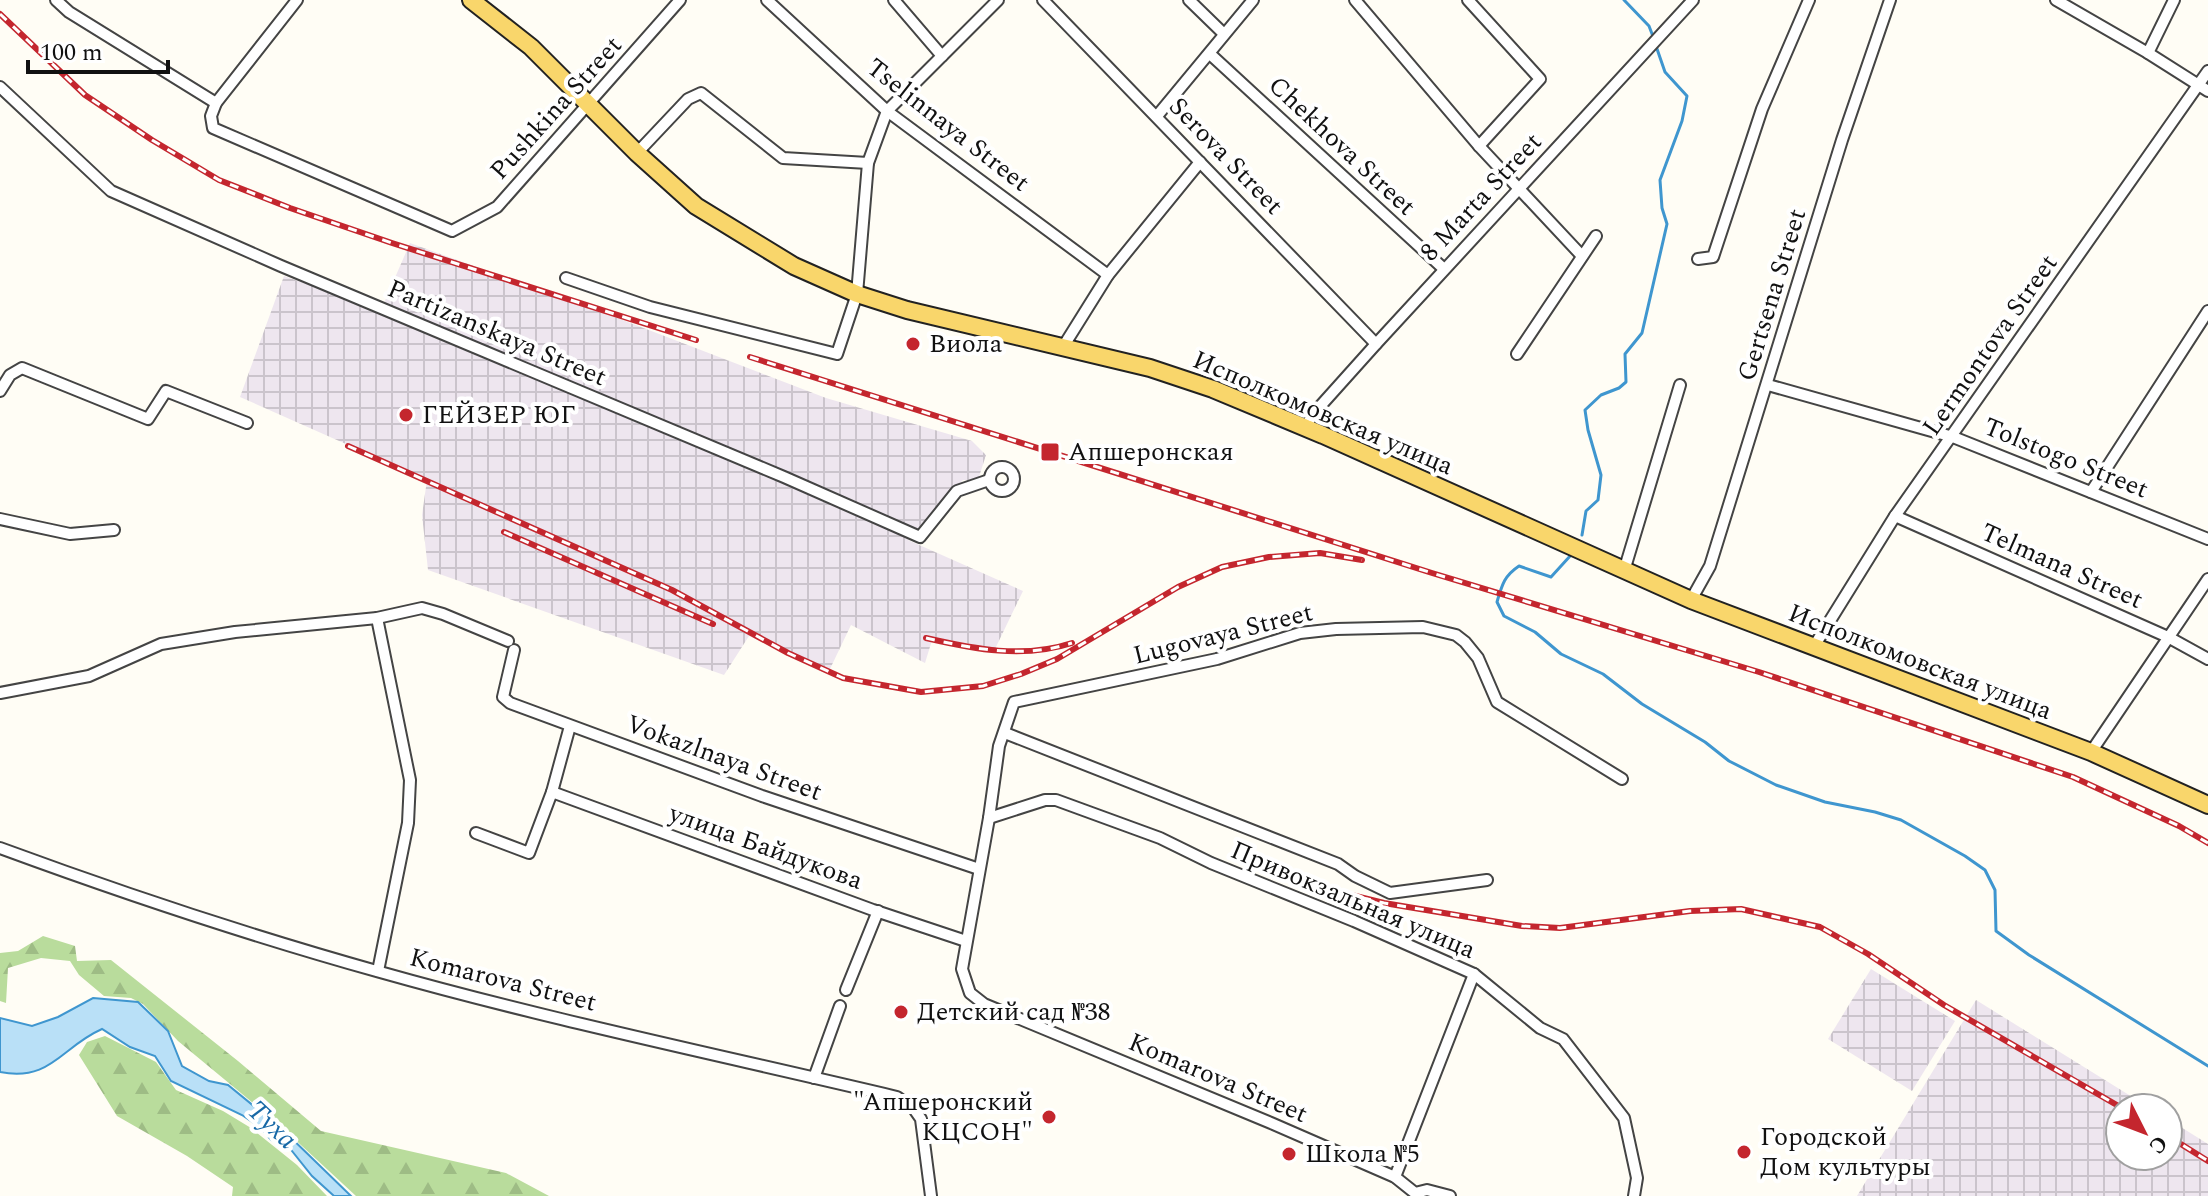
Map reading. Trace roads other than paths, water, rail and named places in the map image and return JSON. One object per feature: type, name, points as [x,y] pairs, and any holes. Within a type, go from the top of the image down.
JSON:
[{"type":"main road","name":"Исполкомовская улица","points":[[471,0],[531,47],[637,153],[696,206],[794,266],[857,294],[907,310],[1150,368],[1213,389],[1691,600],[2091,752],[2208,805]]},
{"type":"street","points":[[56,0],[69,12],[216,103],[297,0]]},
{"type":"street","name":"Pushkina Street","points":[[216,103],[211,116],[213,128],[452,231],[497,207],[680,0]]},
{"type":"street","name":"Tselinnaya Street","points":[[767,0],[887,111],[1108,275]]},
{"type":"street","points":[[894,0],[942,56]]},
{"type":"street","points":[[566,278],[650,307],[837,354],[857,294],[868,163],[887,111],[998,0]]},
{"type":"street","name":"Serova Street","points":[[1043,0],[1376,344]]},
{"type":"street","points":[[1189,0],[1224,34]]},
{"type":"street","points":[[1157,116],[1253,0]]},
{"type":"street","points":[[1355,0],[1479,146],[1582,256]]},
{"type":"street","points":[[1468,0],[1540,79],[1479,146]]},
{"type":"street","name":"8 Marta Street","points":[[1305,427],[1444,269],[1693,0]]},
{"type":"street","points":[[1698,259],[1713,257],[1762,109],[1809,0]]},
{"type":"street","name":"Gertsena Street","points":[[1691,600],[1710,566],[1842,140],[1890,0]]},
{"type":"street","points":[[2056,0],[2203,88]]},
{"type":"street","points":[[2148,53],[2174,0]]},
{"type":"street","name":"Chekhova Street","points":[[1210,54],[1444,269]]},
{"type":"street","name":"Lermontova Street","points":[[1813,648],[1895,516],[2203,88],[2208,71]]},
{"type":"street","name":"Partizanskaya Street","points":[[0,87],[111,191],[920,537],[957,491],[989,480]]},
{"type":"street","points":[[637,153],[688,99],[701,93],[783,158],[868,163]]},
{"type":"street","points":[[1063,347],[1108,275],[1200,162]]},
{"type":"street","points":[[1517,354],[1596,236]]},
{"type":"street","points":[[2091,492],[2208,311]]},
{"type":"street","points":[[0,391],[10,375],[22,368],[148,419],[166,391],[247,423]]},
{"type":"street","points":[[1624,571],[1680,385]]},
{"type":"street","name":"Tolstogo Street","points":[[1768,385],[1953,437],[2208,539]]},
{"type":"street","name":"Telmana Street","points":[[1895,516],[2168,637],[2208,659]]},
{"type":"street","points":[[0,519],[70,534],[114,530]]},
{"type":"street","points":[[2091,752],[2208,579]]},
{"type":"street","name":"Vokazlnaya Street","points":[[0,693],[89,676],[161,644],[235,632],[377,618],[422,608],[443,614],[511,645],[503,697],[510,703],[762,796],[979,869]]},
{"type":"street","points":[[377,618],[410,780],[408,823],[378,971]]},
{"type":"street","name":"Lugovaya Street","points":[[1005,733],[1014,702],[1217,659],[1300,633],[1423,627],[1456,635],[1465,642],[1478,658],[1497,702],[1622,779]]},
{"type":"street","points":[[476,833],[529,853],[552,792],[570,726]]},
{"type":"street","points":[[966,941],[999,746],[1005,733]]},
{"type":"street","name":"Привокзальная улица","points":[[1005,733],[1338,864],[1390,893],[1487,880]]},
{"type":"street","name":"улица Байдукова","points":[[552,792],[966,941]]},
{"type":"street","name":"Привокзальная улица","points":[[989,818],[1045,800],[1056,800],[1160,838],[1211,863],[1474,974],[1540,1028],[1563,1039],[1624,1118],[1637,1178],[1634,1196]]},
{"type":"street","name":"Komarova Street","points":[[0,848],[138,898],[378,971],[897,1097],[914,1109],[921,1119],[931,1196]]},
{"type":"street","points":[[846,990],[878,911]]},
{"type":"street","name":"Komarova Street","points":[[966,941],[962,969],[970,993],[984,1004],[1395,1177],[1413,1195],[1427,1190],[1450,1196]]},
{"type":"street","points":[[1395,1177],[1474,974]]},
{"type":"street","points":[[814,1078],[840,1006]]},
{"type":"water","name":"Туха","points":[[93,998],[138,1002],[168,1031],[182,1066],[209,1081],[228,1085],[283,1130],[351,1196],[334,1196],[312,1176],[288,1146],[271,1140],[261,1128],[242,1115],[171,1081],[155,1056],[130,1047],[102,1029],[44,1068],[17,1074],[0,1072],[0,1018],[32,1026],[58,1017]]},
{"type":"waterway","points":[[1624,0],[1649,26],[1654,39]]},
{"type":"waterway","points":[[1582,535],[1586,511],[1598,500],[1601,475],[1585,410],[1601,395],[1626,382],[1625,354],[1642,333],[1667,224],[1662,208],[1660,180],[1682,121],[1687,96],[1665,72],[1656,46]]},
{"type":"waterway","points":[[1571,555],[1551,577],[1519,566],[1510,573],[1497,602],[1504,616],[1535,632],[1561,654],[1603,674],[1642,704],[1705,742],[1729,761],[1776,785],[1825,802],[1901,820],[1965,856],[1985,870],[1995,890],[1996,931],[2029,955],[2208,1066]]},
{"type":"railway","points":[[0,14],[85,95],[219,180],[392,243],[696,340]]},
{"type":"railway","points":[[750,357],[1432,573],[1759,672],[2073,777],[2179,826],[2208,843]]},
{"type":"railway","points":[[348,446],[672,590],[788,653],[843,678],[921,692],[983,686],[1021,674],[1057,659],[1178,587],[1222,567],[1269,557],[1320,553],[1362,560]]},
{"type":"railway","points":[[504,532],[713,624]]},
{"type":"railway","points":[[926,638],[999,651],[1035,651],[1072,643]]},
{"type":"railway","points":[[1327,889],[1384,903],[1522,926],[1560,928],[1690,911],[1741,909],[1820,927],[1868,954],[1944,1005],[2104,1098]]},
{"type":"railway","points":[[2184,1146],[2208,1161]]},
{"type":"place","name":"Виола","points":[[913,344]]},
{"type":"place","name":"ГЕЙЗЕР ЮГ","points":[[406,415]]},
{"type":"place","name":"Апшеронская","points":[[1050,452]]},
{"type":"place","name":"Детский сад №38","points":[[901,1012]]},
{"type":"place","name":"\"Апшеронский КЦСОН\"","points":[[1049,1117]]},
{"type":"place","name":"Городской Дом культуры","points":[[1744,1152]]},
{"type":"place","name":"Школа №5","points":[[1289,1154]]}]
